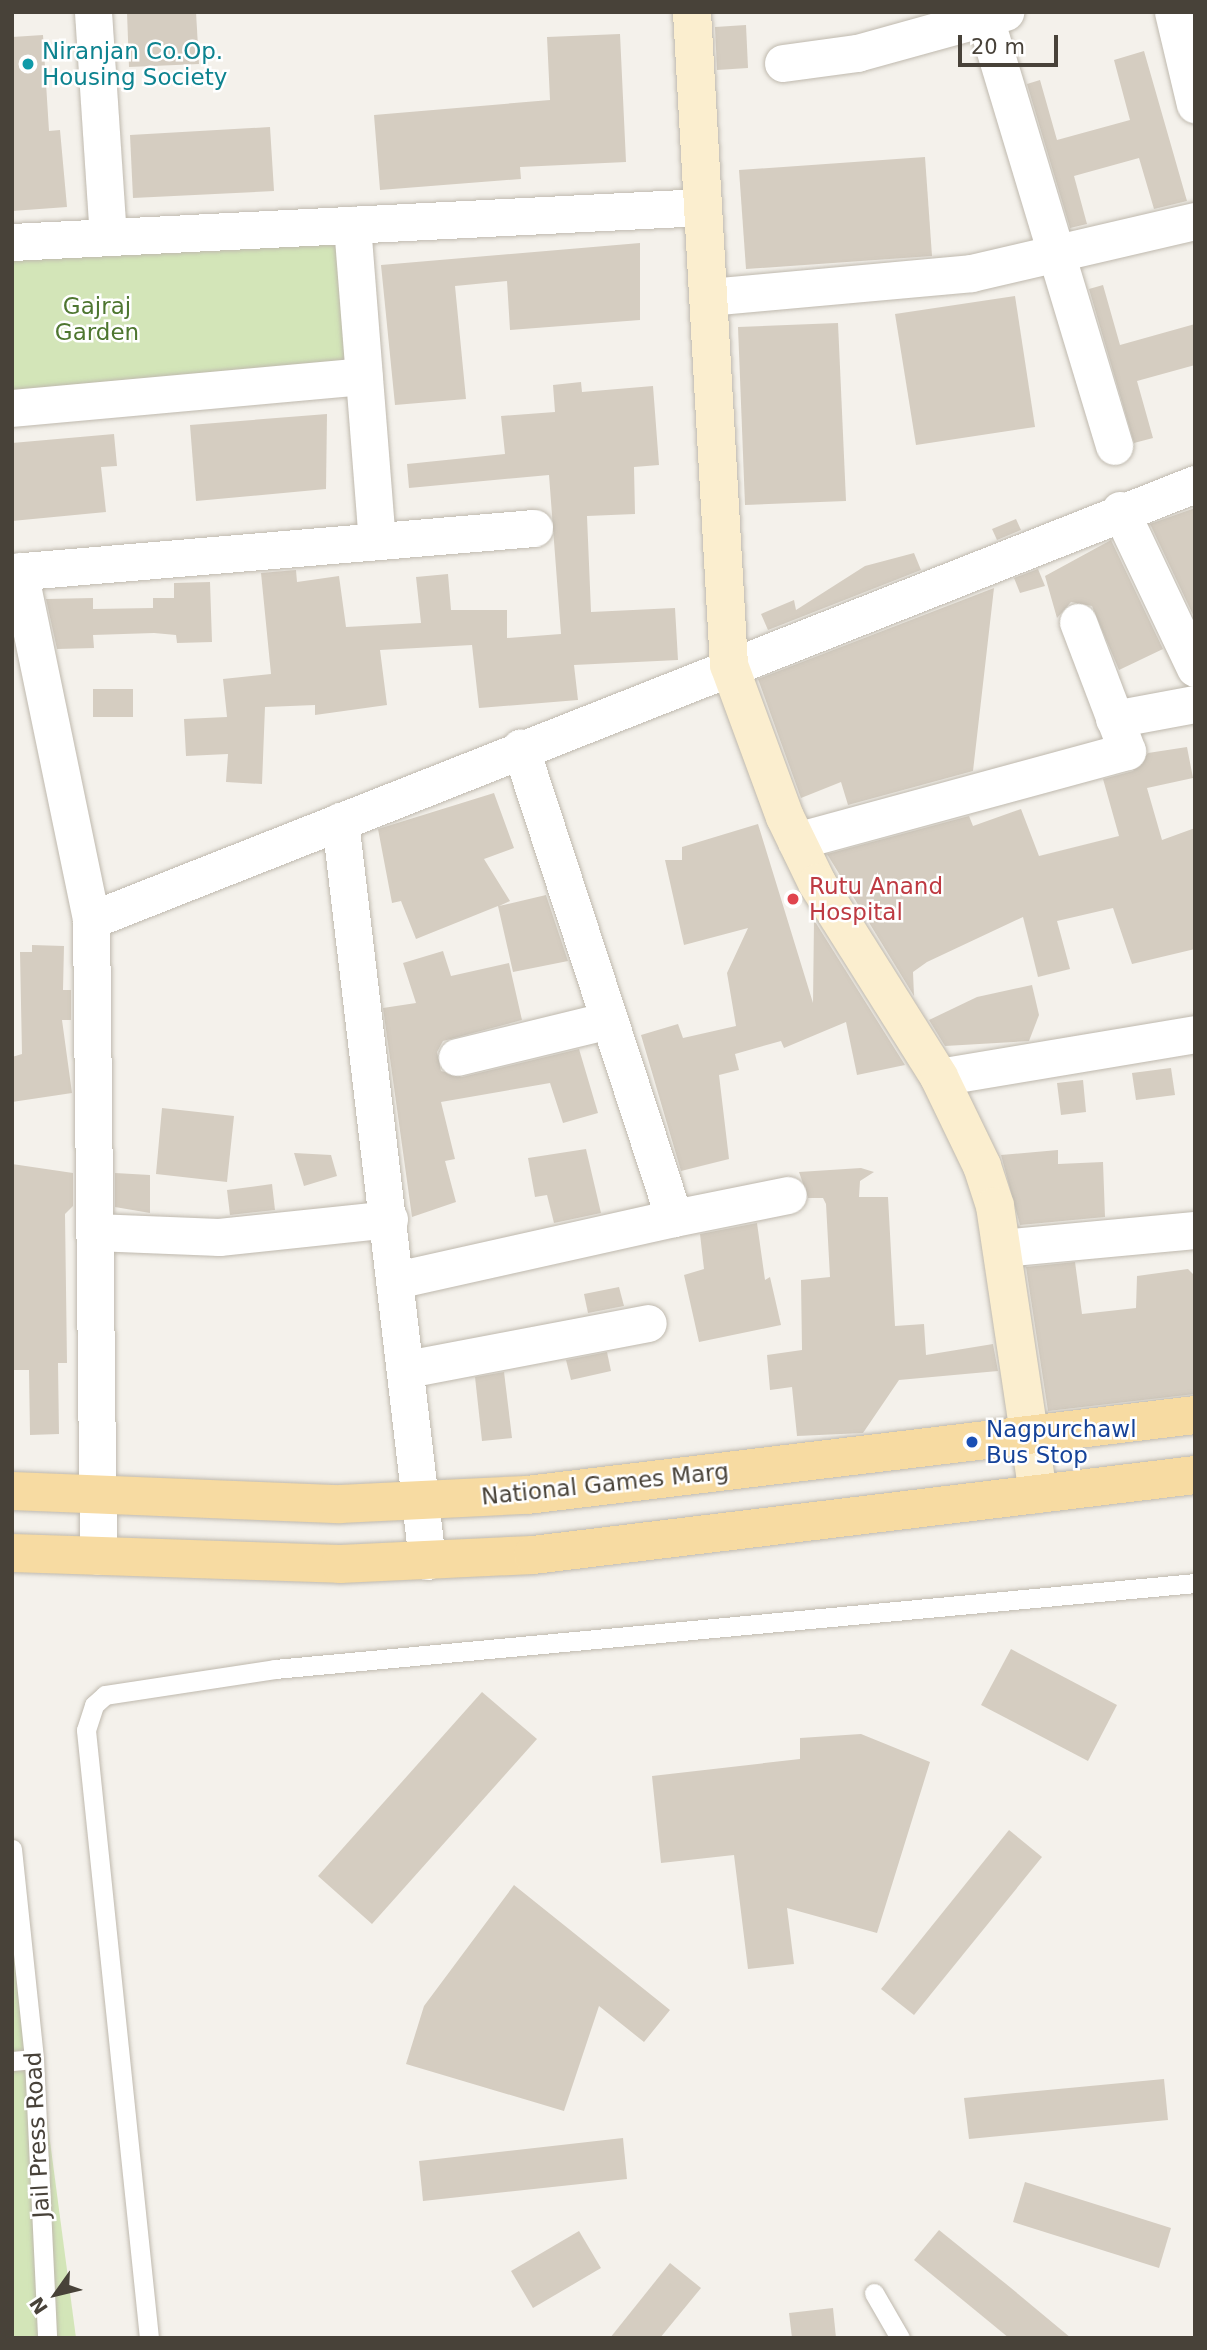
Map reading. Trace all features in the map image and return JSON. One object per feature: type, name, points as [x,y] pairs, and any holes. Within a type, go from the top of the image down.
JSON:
[{"type":"main road","name":"National Games Marg","points":[[12,1491],[424,1502],[1195,1415]]},
{"type":"main road","points":[[12,1553],[427,1562],[533,1555],[1195,1475]]},
{"type":"street","points":[[93,12],[108,237]]},
{"type":"street","points":[[692,12],[729,665],[796,841],[939,1077],[982,1166],[1002,1248],[1038,1494]]},
{"type":"street","points":[[1173,12],[1195,104]]},
{"type":"street","points":[[783,63],[857,53],[995,15],[1054,255],[1114,446]]},
{"type":"street","points":[[12,242],[703,207]]},
{"type":"street","points":[[709,297],[971,273],[1195,221]]},
{"type":"street","points":[[352,225],[377,540]]},
{"type":"street","points":[[12,408],[364,376]]},
{"type":"street","points":[[91,920],[1120,510],[1195,484]]},
{"type":"street","points":[[1120,510],[1195,668]]},
{"type":"street","points":[[98,1556],[91,920],[16,572],[534,528]]},
{"type":"street","points":[[796,841],[1127,751],[1078,622]]},
{"type":"street","points":[[1114,719],[1195,704]]},
{"type":"street","points":[[520,748],[674,1218]]},
{"type":"street","points":[[340,821],[424,1502],[427,1562]]},
{"type":"street","points":[[457,1058],[609,1020]]},
{"type":"street","points":[[939,1077],[1195,1034]]},
{"type":"street","points":[[396,1280],[788,1195]]},
{"type":"street","points":[[94,1232],[219,1237],[389,1219]]},
{"type":"street","points":[[1002,1248],[1195,1230]]},
{"type":"street","points":[[407,1369],[648,1323]]},
{"type":"lane","points":[[149,2338],[86,1730],[94,1705],[105,1695],[275,1669],[1195,1583]]},
{"type":"lane","name":"Jail Press Road","points":[[12,1849],[34,2059],[47,2338]]},
{"type":"lane","points":[[12,2061],[34,2059]]},
{"type":"lane","points":[[874,2293],[900,2338]]},
{"type":"green space","name":"Gajraj Garden","points":[[352,225],[364,376],[12,408],[12,242]]},
{"type":"green space","points":[[12,1854],[76,2338],[12,2338]]},
{"type":"building","points":[[127,12],[196,12],[199,64],[129,67]]},
{"type":"building","points":[[746,25],[748,68],[717,70],[715,27]]},
{"type":"building","points":[[620,34],[626,162],[520,167],[521,179],[380,190],[374,115],[550,100],[547,37]]},
{"type":"building","points":[[43,35],[49,131],[60,130],[67,207],[12,211],[12,37]]},
{"type":"building","points":[[1144,51],[1187,201],[1154,209],[1139,158],[1074,176],[1087,224],[1070,228],[1027,84],[1040,80],[1057,140],[1130,120],[1114,60]]},
{"type":"building","points":[[270,127],[274,191],[133,198],[130,135]]},
{"type":"building","points":[[925,157],[932,256],[746,269],[739,170]]},
{"type":"building","points":[[640,243],[640,320],[510,330],[507,281],[455,286],[466,399],[395,405],[381,265]]},
{"type":"building","points":[[1103,285],[1120,345],[1195,324],[1195,365],[1137,381],[1153,438],[1134,443],[1089,289]]},
{"type":"building","points":[[1015,296],[1035,427],[916,445],[895,314]]},
{"type":"building","points":[[838,323],[846,501],[745,505],[738,327]]},
{"type":"building","points":[[581,382],[582,392],[653,386],[659,465],[634,467],[635,514],[587,516],[591,612],[675,608],[678,660],[574,665],[578,700],[479,708],[472,645],[380,650],[387,705],[315,715],[315,705],[265,707],[262,784],[226,782],[228,754],[186,756],[184,719],[227,717],[223,679],[271,674],[261,573],[296,570],[297,582],[339,576],[346,627],[421,623],[416,577],[448,574],[451,610],[507,610],[507,638],[561,634],[549,475],[409,488],[407,464],[505,454],[501,416],[555,412],[553,385]]},
{"type":"building","points":[[327,414],[326,489],[196,501],[190,425]]},
{"type":"building","points":[[114,434],[117,466],[101,467],[106,512],[12,521],[12,443]]},
{"type":"building","points":[[1195,508],[1195,619],[1150,524]]},
{"type":"building","points":[[1016,519],[1021,530],[997,540],[992,529]]},
{"type":"building","points":[[1111,540],[1163,649],[1119,670],[1092,606],[1071,602],[1057,618],[1045,576]]},
{"type":"building","points":[[914,553],[921,570],[768,630],[761,614],[794,600],[796,610],[865,566]]},
{"type":"building","points":[[1038,569],[1045,586],[1020,593],[1014,578]]},
{"type":"building","points":[[210,582],[212,642],[177,643],[176,635],[154,633],[93,635],[94,648],[57,649],[46,599],[93,598],[93,609],[153,608],[153,598],[174,598],[174,583]]},
{"type":"building","points":[[994,588],[973,771],[848,805],[841,782],[801,798],[758,679]]},
{"type":"building","points":[[93,689],[133,689],[133,717],[93,717]]},
{"type":"building","points":[[1187,747],[1193,778],[1147,788],[1162,840],[1195,828],[1195,949],[1132,964],[1113,908],[1057,921],[1070,969],[1038,977],[1023,917],[927,962],[913,972],[914,996],[827,854],[969,816],[973,826],[1021,809],[1039,856],[1119,836],[1103,779],[1133,771],[1148,753]]},
{"type":"building","points":[[494,793],[514,848],[484,859],[510,901],[499,906],[546,895],[568,961],[513,972],[498,906],[416,939],[401,901],[392,903],[378,829]]},
{"type":"building","points":[[758,824],[813,1003],[814,920],[905,1065],[857,1075],[846,1022],[784,1048],[781,1041],[735,1054],[739,1070],[719,1075],[729,1159],[681,1171],[641,1035],[678,1024],[683,1038],[736,1026],[727,973],[748,928],[684,945],[665,860],[682,860],[682,847]]},
{"type":"building","points":[[32,945],[64,946],[63,990],[71,990],[71,1020],[62,1020],[72,1093],[12,1102],[12,1057],[22,1054],[20,952],[32,952]]},
{"type":"building","points":[[443,951],[451,976],[509,963],[522,1020],[443,1041],[437,1052],[441,1071],[462,1077],[579,1049],[598,1113],[563,1123],[550,1083],[441,1102],[455,1159],[445,1161],[456,1202],[412,1217],[383,1008],[416,1003],[403,963]]},
{"type":"building","points":[[1032,985],[1039,1015],[1029,1041],[945,1046],[929,1020],[977,997]]},
{"type":"building","points":[[1171,1068],[1175,1095],[1136,1100],[1132,1073]]},
{"type":"building","points":[[1083,1080],[1086,1112],[1061,1115],[1057,1083]]},
{"type":"building","points":[[162,1108],[234,1116],[227,1182],[156,1174]]},
{"type":"building","points":[[586,1149],[601,1213],[554,1223],[547,1195],[535,1197],[528,1158]]},
{"type":"building","points":[[1058,1150],[1058,1164],[1103,1162],[1105,1217],[1020,1225],[1001,1155]]},
{"type":"building","points":[[294,1153],[331,1155],[337,1176],[304,1186]]},
{"type":"building","points":[[12,1164],[73,1173],[73,1206],[65,1214],[67,1363],[58,1363],[59,1434],[30,1435],[29,1370],[12,1370]]},
{"type":"building","points":[[861,1168],[874,1172],[860,1181],[859,1197],[888,1197],[895,1326],[924,1324],[926,1355],[993,1344],[998,1371],[899,1380],[863,1433],[797,1436],[792,1387],[770,1390],[767,1355],[802,1350],[801,1280],[830,1277],[826,1204],[823,1198],[808,1198],[799,1172]]},
{"type":"building","points":[[115,1173],[150,1175],[150,1213],[115,1207]]},
{"type":"building","points":[[272,1184],[275,1210],[230,1215],[227,1190]]},
{"type":"building","points":[[757,1223],[765,1280],[770,1277],[781,1325],[699,1342],[684,1275],[704,1269],[700,1234]]},
{"type":"building","points":[[1075,1262],[1082,1314],[1136,1308],[1137,1276],[1188,1269],[1195,1276],[1195,1394],[1048,1411],[1026,1267]]},
{"type":"building","points":[[619,1287],[624,1306],[588,1313],[584,1294]]},
{"type":"building","points":[[607,1352],[611,1371],[571,1380],[566,1360]]},
{"type":"building","points":[[504,1372],[512,1438],[482,1441],[475,1377]]},
{"type":"building","points":[[1011,1649],[1117,1705],[1088,1761],[981,1705]]},
{"type":"building","points":[[482,1692],[537,1739],[372,1924],[318,1876]]},
{"type":"building","points":[[861,1734],[930,1762],[877,1933],[787,1908],[794,1964],[748,1969],[734,1855],[661,1863],[652,1776],[800,1759],[800,1738]]},
{"type":"building","points":[[1009,1830],[1042,1857],[914,2015],[881,1989]]},
{"type":"building","points":[[514,1885],[670,2010],[644,2042],[599,2006],[564,2111],[406,2064],[424,2006]]},
{"type":"building","points":[[1164,2079],[1168,2120],[969,2139],[964,2098]]},
{"type":"building","points":[[623,2138],[627,2179],[423,2201],[419,2161]]},
{"type":"building","points":[[1025,2182],[1171,2228],[1159,2268],[1013,2222]]},
{"type":"building","points":[[939,2230],[1071,2338],[1009,2338],[914,2260]]},
{"type":"building","points":[[579,2231],[601,2268],[533,2308],[511,2271]]},
{"type":"building","points":[[670,2263],[701,2288],[660,2338],[610,2338]]},
{"type":"building","points":[[833,2308],[836,2338],[792,2338],[789,2313]]},
{"type":"place","name":"Niranjan Co.Op. Housing Society","points":[[28,64]]},
{"type":"place","name":"Rutu Anand Hospital","points":[[793,899]]},
{"type":"place","name":"Nagpurchawl Bus Stop","points":[[972,1442]]}]
